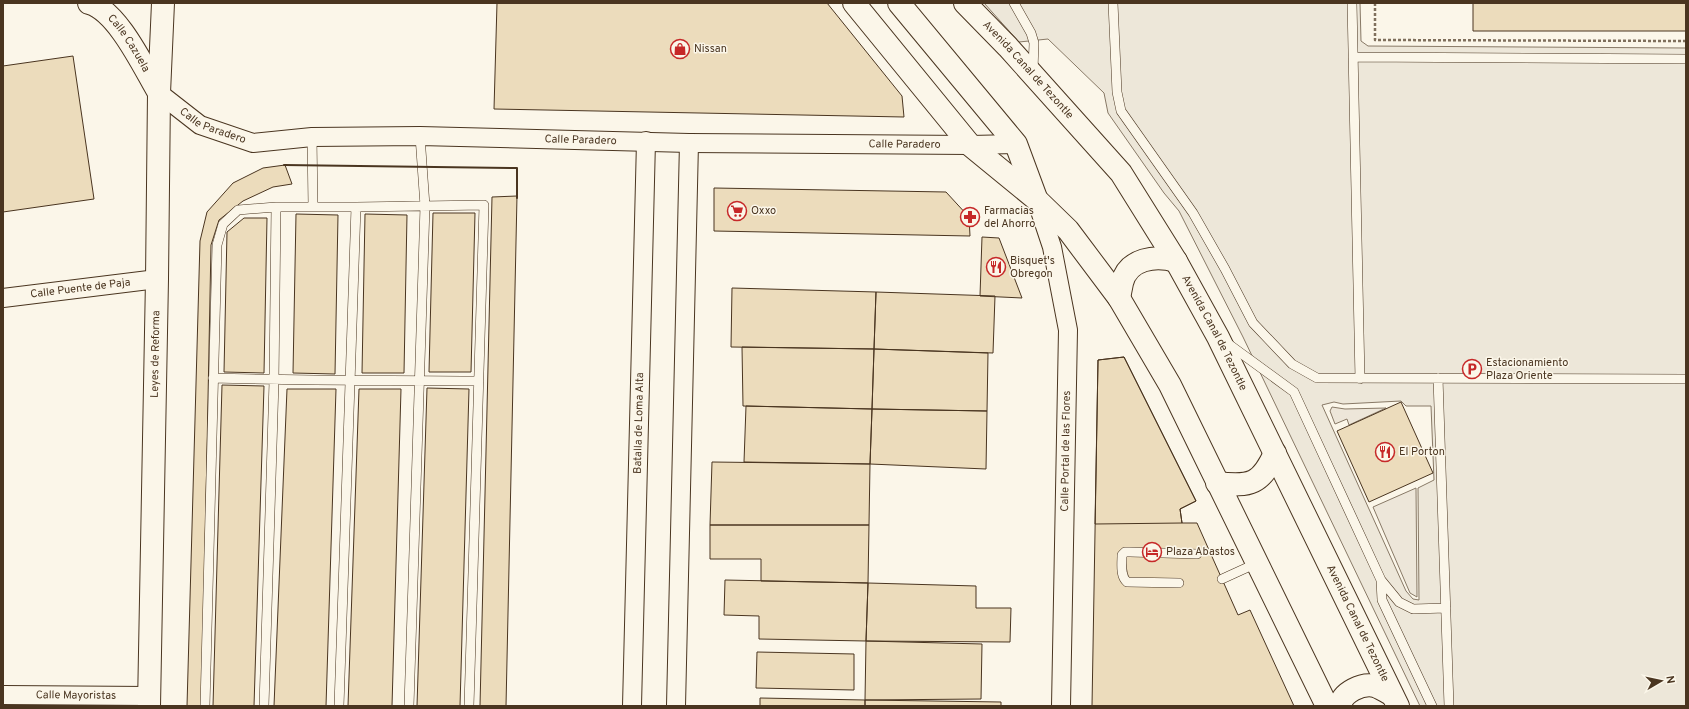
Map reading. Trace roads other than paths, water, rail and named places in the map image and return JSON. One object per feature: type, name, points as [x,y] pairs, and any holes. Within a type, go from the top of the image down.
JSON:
[{"type":"main road","name":"Calle Cazuela","points":[[89,3],[95,5],[112,18],[131,44],[159,93]]},
{"type":"main road","name":"Leyes de Reforma","points":[[149,701],[159,93],[163,3]]},
{"type":"main road","points":[[854,3],[970,145],[1036,199],[1068,230],[1120,298],[1170,385],[1327,706]]},
{"type":"main road","points":[[899,3],[1016,144],[1036,199]]},
{"type":"main road","name":"Avenida Canal de Tezontle","points":[[965,3],[1033,75],[1121,173],[1176,261],[1218,337],[1395,700]]},
{"type":"main road","points":[[1120,298],[1122,281],[1130,269],[1144,259],[1163,257],[1176,261]]},
{"type":"main road","points":[[1217,483],[1237,485],[1253,481],[1263,475],[1275,453]]},
{"type":"main road","points":[[1340,706],[1340,703],[1349,692],[1360,686],[1375,686],[1395,700]]},
{"type":"street","name":"Calle Paradero","points":[[159,93],[200,125],[253,142],[312,137],[420,136],[689,143],[1016,144]]},
{"type":"street","name":"Batalla de Loma Alta","points":[[632,706],[646,141]]},
{"type":"street","points":[[676,706],[689,143]]},
{"type":"street","name":"Calle Portal de las Flores","points":[[1036,199],[1052,247],[1068,330],[1061,706]]},
{"type":"street","name":"Calle Puente de Paja","points":[[3,298],[157,279]]},
{"type":"street","name":"Calle Mayoristas","points":[[3,695],[149,701]]},
{"type":"lane","points":[[1014,3],[1031,33],[1034,43],[1033,75]]},
{"type":"lane","points":[[1113,3],[1117,92],[1121,111],[1193,213],[1225,269],[1252,323],[1292,364],[1317,378],[1686,379]]},
{"type":"lane","points":[[1352,3],[1360,378]]},
{"type":"lane","points":[[1353,58],[1686,59]]},
{"type":"lane","points":[[409,706],[425,206],[420,136]]},
{"type":"lane","points":[[312,137],[313,207]]},
{"type":"lane","points":[[205,706],[217,245],[223,224],[238,210],[276,207],[484,204],[468,706]]},
{"type":"lane","points":[[264,706],[274,380],[276,207]]},
{"type":"lane","points":[[339,706],[356,207]]},
{"type":"lane","points":[[1218,337],[1294,392],[1381,580],[1400,602],[1413,609],[1446,608]]},
{"type":"lane","points":[[213,378],[274,380],[479,381]]},
{"type":"lane","points":[[1438,378],[1449,706]]},
{"type":"lane","points":[[1179,583],[1127,582],[1124,580],[1122,575],[1122,555],[1125,552],[1197,554]]},
{"type":"lane","points":[[1222,579],[1257,563]]},
{"type":"lane","points":[[1381,580],[1382,600],[1432,706]]},
{"type":"place","name":"Nissan","points":[[680,49]]},
{"type":"place","name":"Oxxo","points":[[737,211]]},
{"type":"place","name":"Farmacias del Ahorro","points":[[970,217]]},
{"type":"place","name":"Bisquet's Obregon","points":[[996,267]]},
{"type":"place","name":"Estacionamiento Plaza Oriente","points":[[1472,369]]},
{"type":"place","name":"El Porton","points":[[1385,452]]},
{"type":"place","name":"Plaza Abastos","points":[[1152,552]]}]
